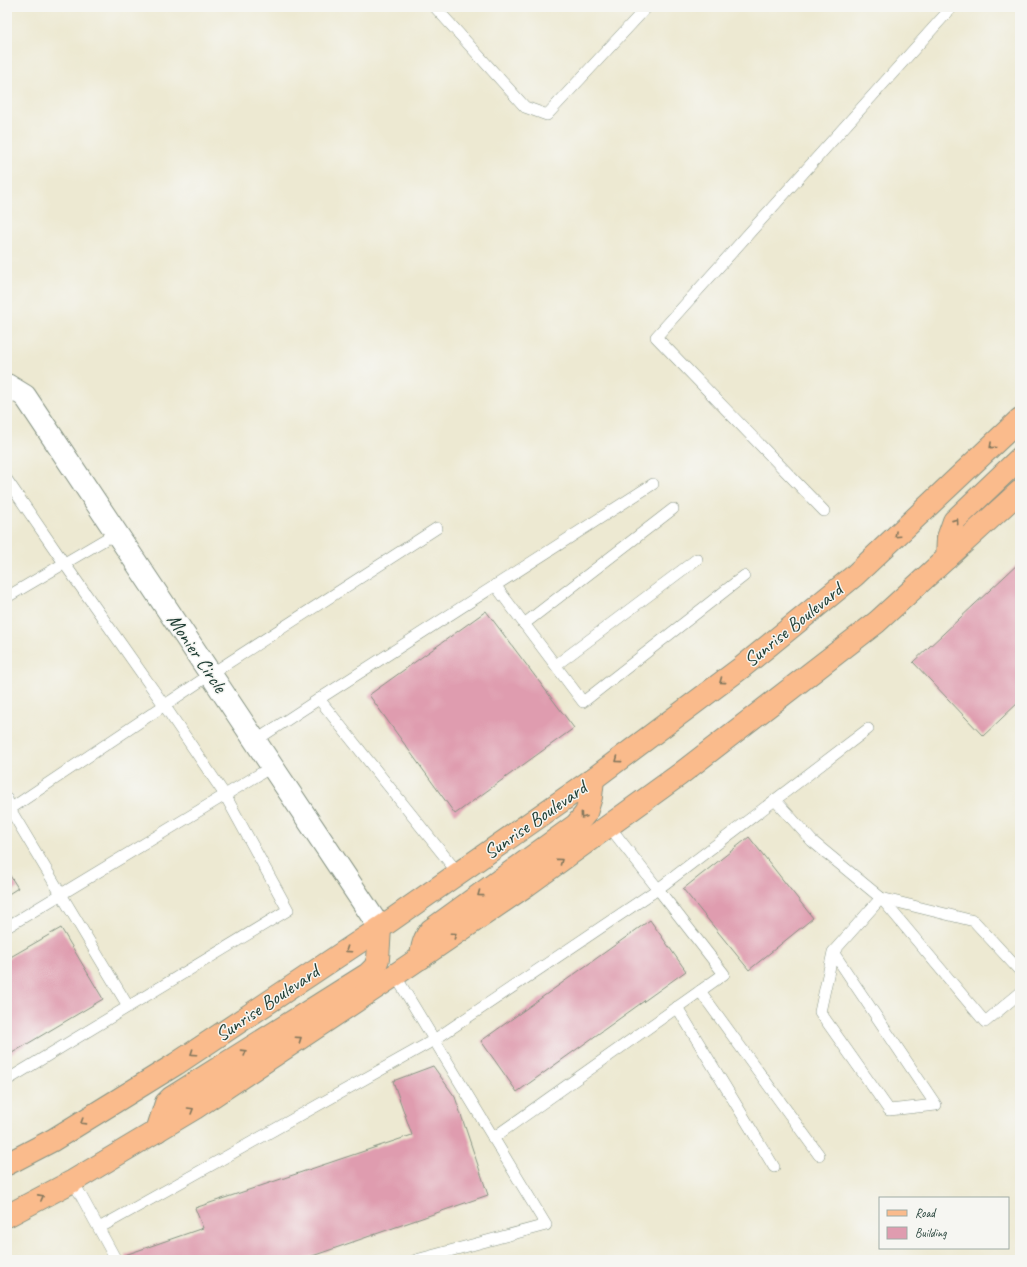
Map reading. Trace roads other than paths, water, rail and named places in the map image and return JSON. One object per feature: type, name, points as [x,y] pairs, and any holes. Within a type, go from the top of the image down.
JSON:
[{"type":"main road","name":"Sunrise Boulevard","points":[[7,1164],[53,1140],[176,1064],[380,928],[593,779],[741,668],[854,576],[1020,419]]},
{"type":"main road","points":[[947,558],[948,538],[954,521],[1020,458]]},
{"type":"main road","points":[[7,1216],[73,1181],[195,1108],[395,976],[527,885],[679,775],[877,622],[1020,491]]},
{"type":"main road","points":[[421,958],[425,936],[431,930],[576,825],[586,813],[591,797],[593,779]]},
{"type":"main road","points":[[157,1131],[166,1103],[171,1098],[368,974],[375,967],[378,959],[380,928]]},
{"type":"street","name":"Monier Circle","points":[[7,385],[25,396],[380,928]]},
{"type":"lane","points":[[435,7],[525,107],[547,115],[647,7]]},
{"type":"lane","points":[[824,510],[656,337],[952,7]]},
{"type":"lane","points":[[7,480],[225,795],[288,910],[7,1080]]},
{"type":"lane","points":[[255,741],[653,484]]},
{"type":"lane","points":[[524,624],[673,509]]},
{"type":"lane","points":[[128,1006],[8,806],[437,528]]},
{"type":"lane","points":[[7,597],[116,533]]},
{"type":"lane","points":[[556,665],[697,559]]},
{"type":"lane","points":[[495,585],[584,702],[744,576]]},
{"type":"lane","points":[[319,699],[458,874]]},
{"type":"lane","points":[[98,1228],[434,1040],[658,889],[868,729]]},
{"type":"lane","points":[[7,927],[273,766]]},
{"type":"lane","points":[[775,800],[812,841],[881,898],[986,1022],[1020,993]]},
{"type":"lane","points":[[494,1138],[724,974],[609,826]]},
{"type":"lane","points":[[833,952],[936,1106],[889,1110],[820,1012],[833,952],[881,898]]},
{"type":"lane","points":[[881,898],[974,921],[1020,971]]},
{"type":"lane","points":[[395,976],[546,1225],[416,1260]]},
{"type":"lane","points":[[700,991],[819,1155]]},
{"type":"lane","points":[[677,1008],[774,1167]]},
{"type":"lane","points":[[73,1181],[116,1260]]}]
